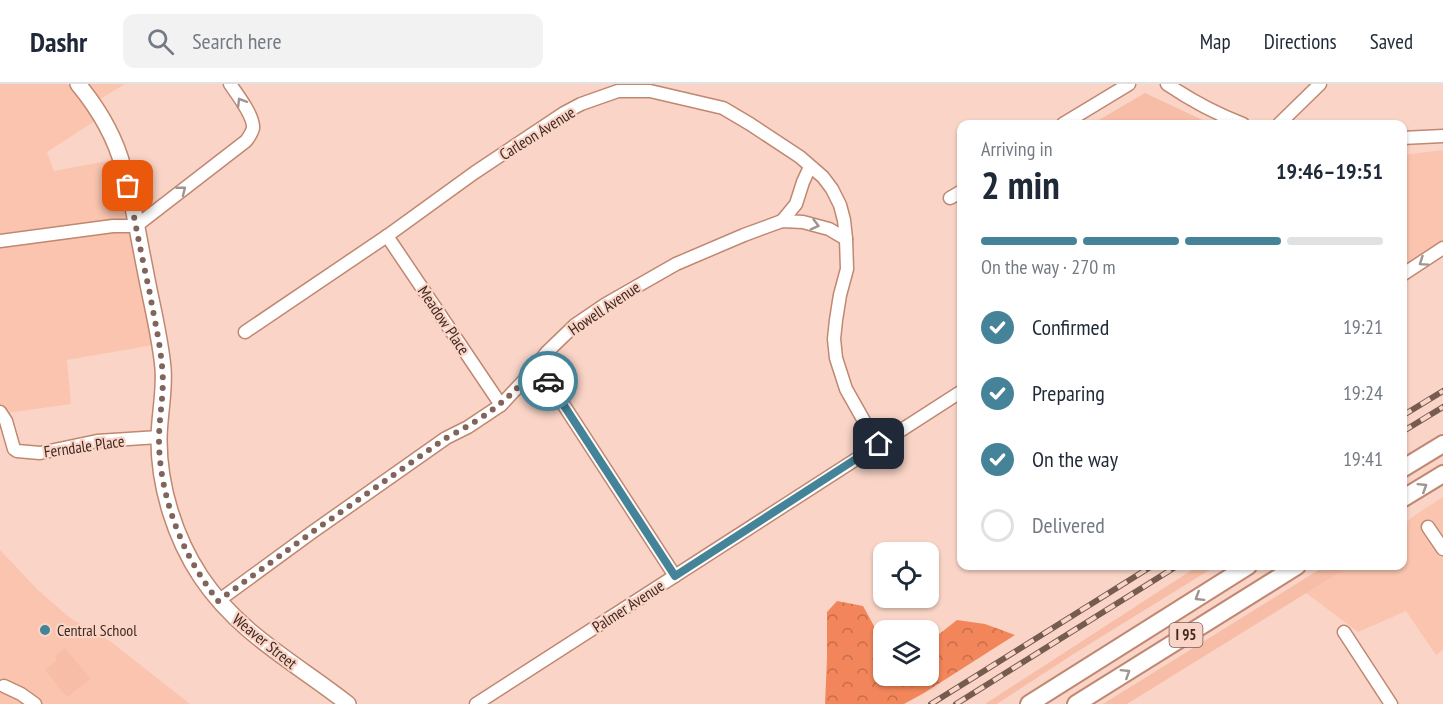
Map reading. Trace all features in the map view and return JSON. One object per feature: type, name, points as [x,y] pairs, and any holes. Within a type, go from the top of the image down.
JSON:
[{"type":"highway","points":[[1407,466],[1443,444]]},
{"type":"highway","points":[[1407,496],[1443,474]]},
{"type":"highway","name":"I 95","points":[[1029,704],[1242,570]]},
{"type":"highway","name":"I 95","points":[[1076,704],[1291,570]]},
{"type":"main road","name":"Weaver Street","points":[[78,84],[100,116],[123,166],[159,339],[163,369],[159,461],[165,492],[186,550],[218,601],[250,632],[348,704]]},
{"type":"street","points":[[0,241],[113,226],[136,226],[251,135],[252,120],[230,84]]},
{"type":"street","points":[[1070,120],[1129,84]]},
{"type":"street","points":[[1167,84],[1209,110],[1233,120]]},
{"type":"street","points":[[1283,120],[1320,84]]},
{"type":"street","name":"Carleon Avenue","points":[[245,332],[564,113],[581,104],[618,91],[650,91],[723,108],[800,157],[823,177],[832,189],[840,204],[844,220],[847,269],[840,295],[835,330],[836,358],[846,389],[879,444]]},
{"type":"street","points":[[1407,137],[1443,136]]},
{"type":"street","points":[[782,221],[795,204],[810,167]]},
{"type":"street","points":[[950,198],[957,194]]},
{"type":"street","name":"Howell Avenue","points":[[218,601],[446,438],[468,427],[501,405],[547,352],[575,325],[651,277],[714,247],[782,221],[803,222],[829,229],[846,239]]},
{"type":"street","name":"Meadow Place","points":[[387,236],[501,405]]},
{"type":"street","points":[[1407,272],[1443,248]]},
{"type":"street","points":[[537,364],[675,576]]},
{"type":"street","name":"Palmer Avenue","points":[[476,704],[957,394]]},
{"type":"street","name":"Ferndale Place","points":[[0,412],[6,421],[14,449],[17,452],[40,453],[97,441],[159,437]]},
{"type":"street","points":[[1428,527],[1443,549]]},
{"type":"street","points":[[1344,632],[1391,704]]},
{"type":"street","points":[[1,684],[35,704]]},
{"type":"shaded area","points":[[0,84],[125,84],[97,101],[104,115],[47,152],[54,171],[128,157],[165,343],[67,360],[71,404],[0,414]]},
{"type":"shaded area","points":[[1145,93],[1202,120],[1099,120]]},
{"type":"shaded area","points":[[1443,150],[1443,240],[1407,267],[1407,154]]},
{"type":"shaded area","points":[[1443,497],[1443,650],[1436,655],[1406,611],[1358,632],[1306,593],[1343,570],[1407,570],[1407,522]]},
{"type":"shaded area","name":"Central School","points":[[0,550],[38,590],[70,618],[110,641],[190,704],[0,704]]},
{"type":"shaded area","points":[[1192,570],[1210,570],[997,704],[985,704]]},
{"type":"shaded area","points":[[1319,570],[1344,570],[1127,704],[1103,704]]},
{"type":"shaded area","points":[[65,648],[90,679],[67,697],[45,670],[57,660],[55,656]]},
{"type":"green space","points":[[837,601],[863,606],[873,624],[873,686],[935,686],[904,704],[825,704],[827,612]]},
{"type":"green space","points":[[957,620],[985,624],[1015,635],[939,683],[939,634]]},
{"type":"railway","points":[[1407,413],[1443,391]]},
{"type":"railway","points":[[1407,429],[1443,407]]},
{"type":"railway","points":[[931,704],[1146,570]]},
{"type":"railway","points":[[956,704],[1171,570]]},
{"type":"way so far","points":[[128,186],[163,369],[159,461],[165,492],[186,550],[218,601],[446,438],[468,427],[501,405],[537,364],[548,381]]},
{"type":"place","name":"Central School","points":[[45,630]]},
{"type":"route","points":[[548,381],[675,576],[879,444]]}]
